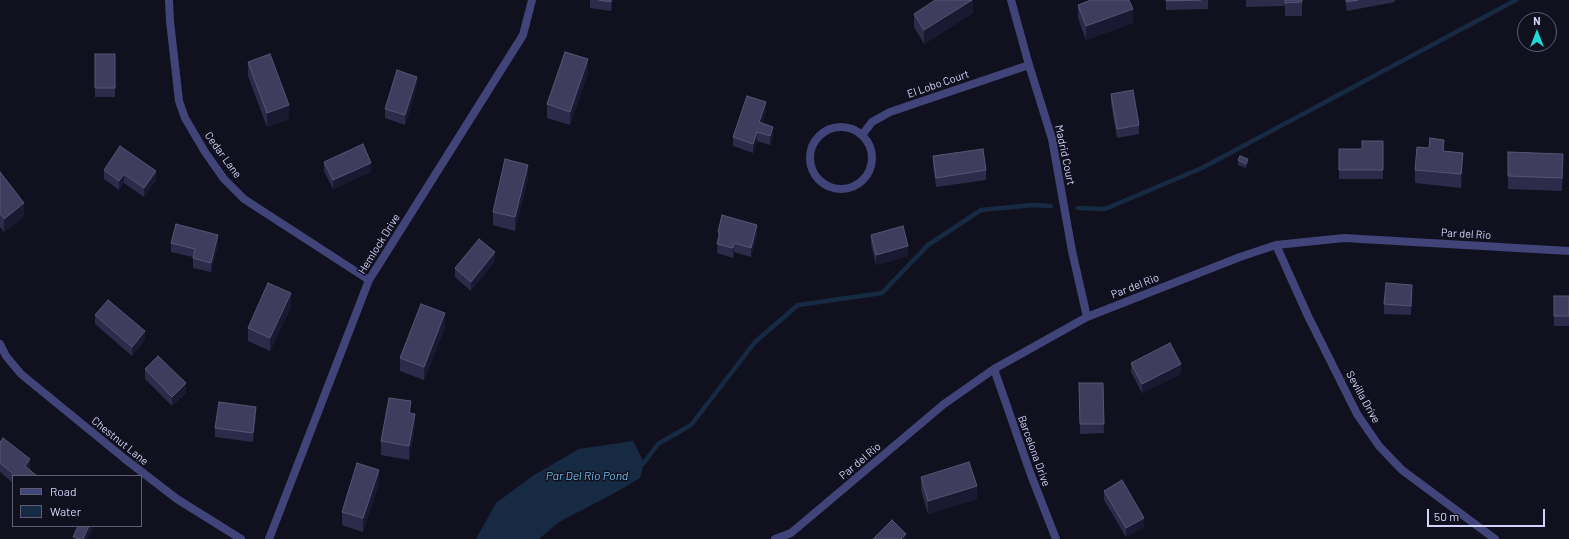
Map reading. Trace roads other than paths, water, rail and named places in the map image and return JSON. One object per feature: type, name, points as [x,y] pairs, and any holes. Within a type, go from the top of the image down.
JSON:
[{"type":"street","name":"Cedar Lane","points":[[169,0],[179,101],[185,118],[220,173],[244,199],[369,280]]},
{"type":"street","name":"Hemlock Drive","points":[[269,539],[369,280],[523,35],[532,0]]},
{"type":"street","name":"Madrid Court","points":[[1011,0],[1052,139],[1072,251],[1087,317]]},
{"type":"street","name":"El Lobo Court","points":[[862,135],[872,122],[890,112],[1029,65]]},
{"type":"street","points":[[844,127],[853,129],[862,135],[868,142],[872,160],[870,169],[865,177],[850,187],[831,187],[823,183],[816,176],[811,162],[812,147],[817,138],[834,128],[844,127]]},
{"type":"street","name":"Par del Rio","points":[[775,539],[792,536],[944,404],[994,369],[1087,317],[1240,257],[1276,245],[1344,238],[1569,251]]},
{"type":"street","name":"Sevilla Drive","points":[[1276,245],[1308,316],[1357,414],[1379,446],[1402,470],[1495,539]]},
{"type":"street","name":"Chestnut Lane","points":[[0,344],[6,356],[21,374],[124,459],[177,498],[241,539]]},
{"type":"street","name":"Barcelona Drive","points":[[994,369],[1031,475],[1056,539]]},
{"type":"water","name":"Par Del Rio Pond","points":[[633,441],[644,463],[640,478],[559,522],[539,539],[476,539],[496,503],[534,475],[579,449]]},
{"type":"waterway","points":[[1078,208],[1105,209],[1202,168],[1516,0]]},
{"type":"waterway","points":[[644,463],[658,444],[691,425],[755,342],[798,305],[882,293],[928,245],[981,210],[1033,205],[1051,206]]}]
